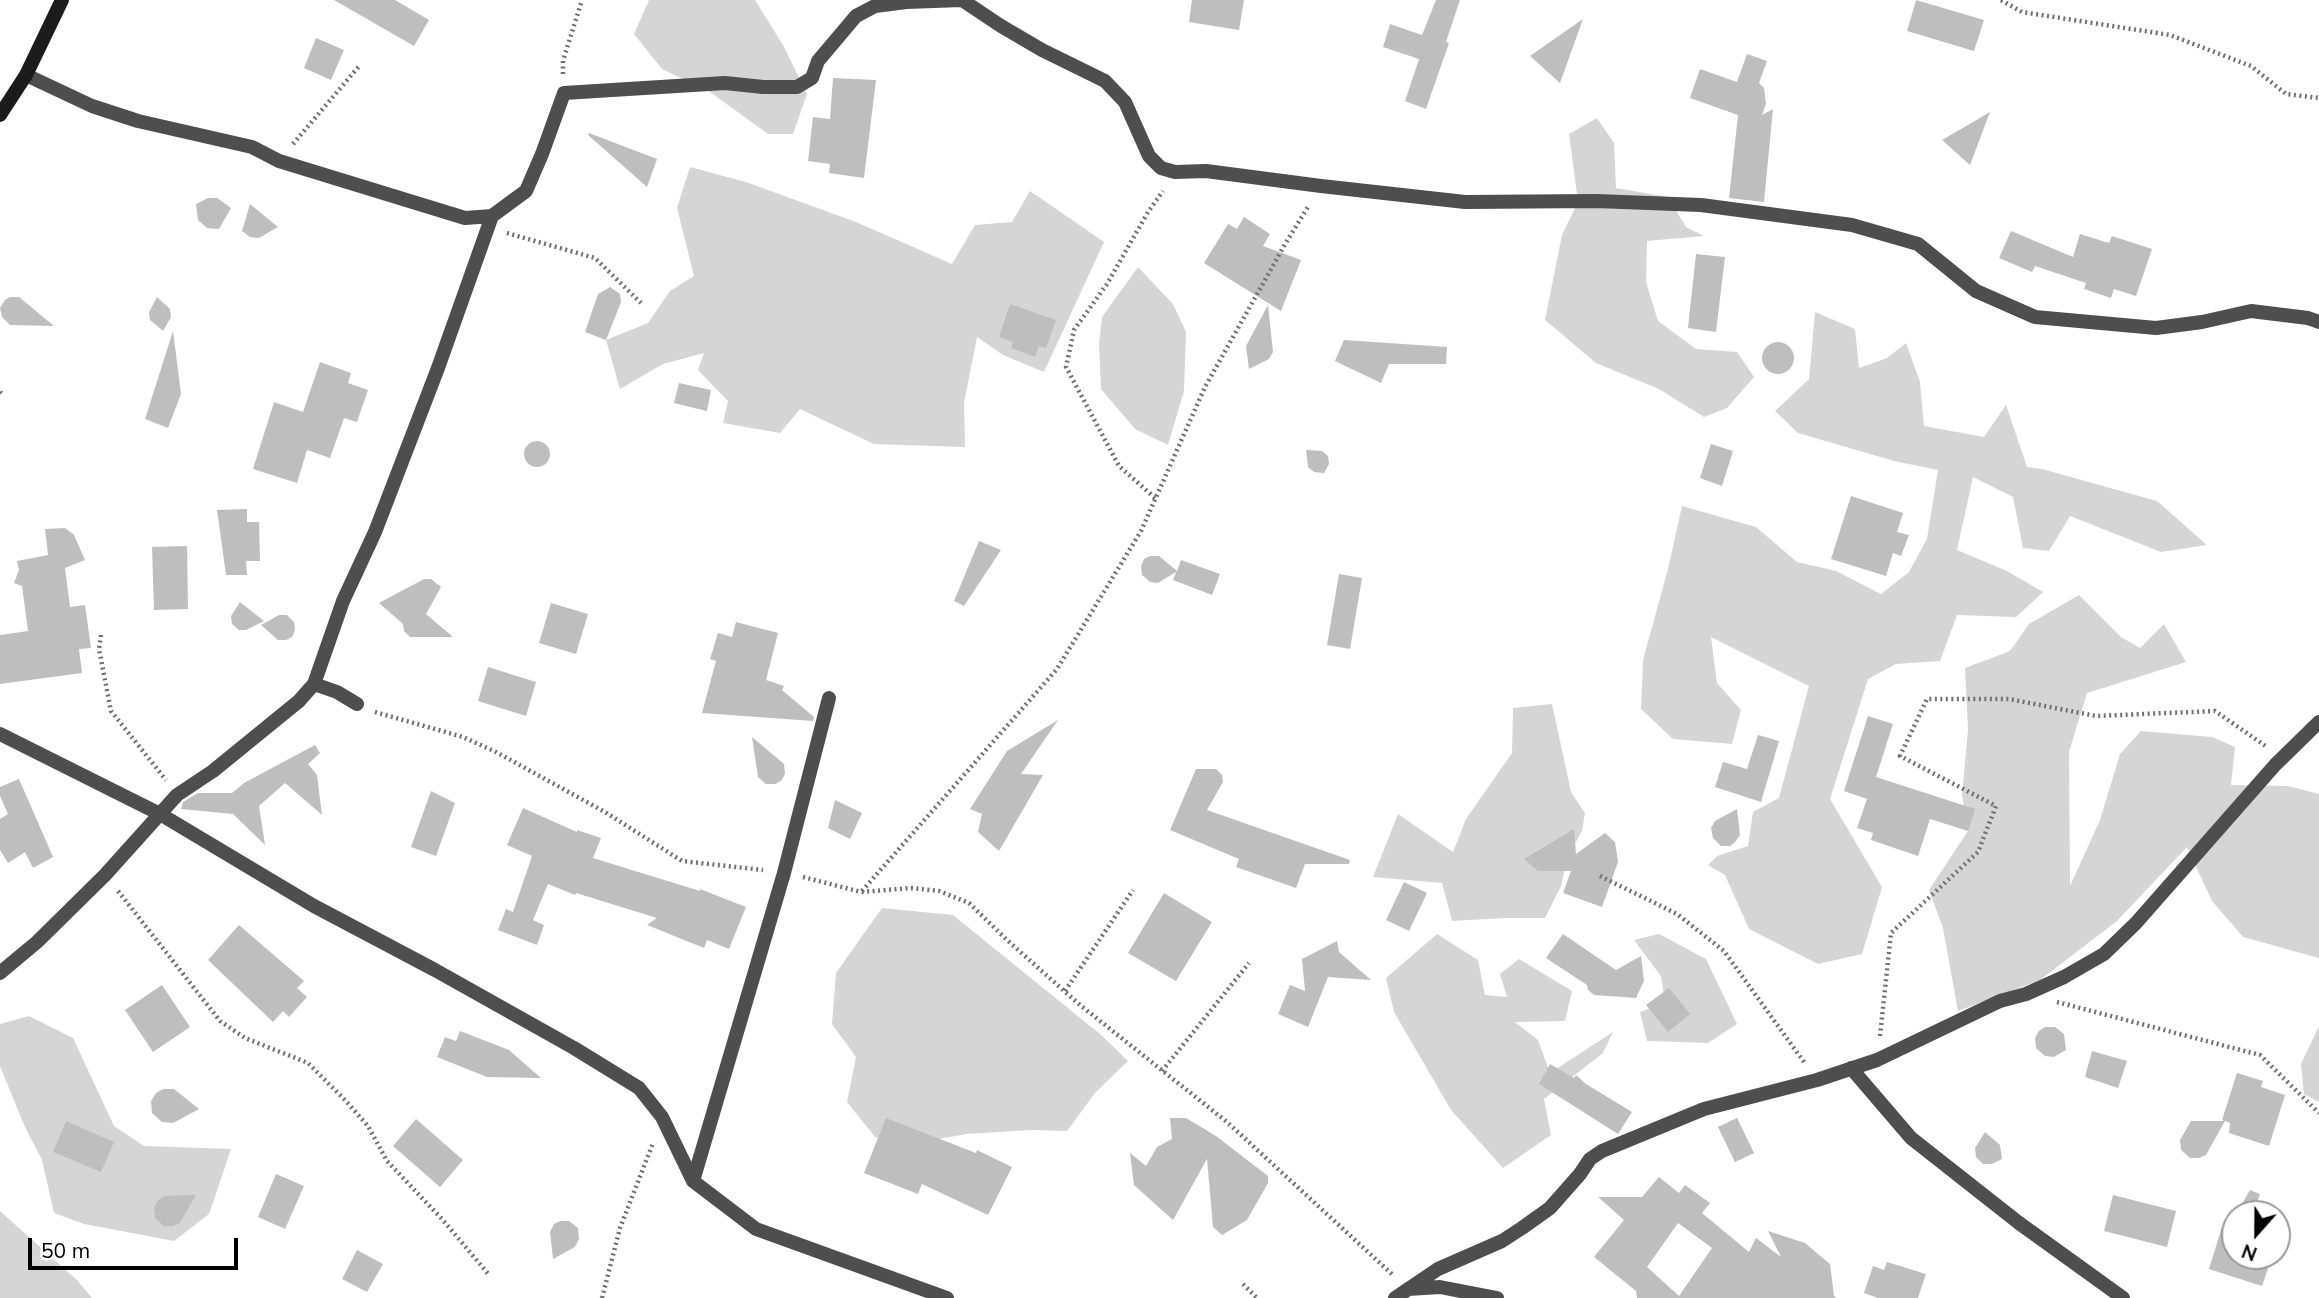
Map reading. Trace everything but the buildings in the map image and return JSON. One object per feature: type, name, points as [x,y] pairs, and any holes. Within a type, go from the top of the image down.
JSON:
[{"type":"street","points":[[0,115],[26,75],[62,0]]},
{"type":"street","points":[[0,973],[37,942],[105,875],[177,795],[213,771],[290,709],[314,684],[343,601],[375,532],[438,368],[490,222],[526,191],[564,93],[725,83],[762,88],[797,87],[812,78],[818,61],[856,16],[876,6],[962,0],[1042,50],[1105,81],[1125,102],[1149,156],[1161,168],[1175,173],[1206,171],[1465,202],[1596,201],[1702,205],[1853,225],[1918,244],[1976,291],[2035,317],[2156,328],[2202,322],[2251,311],[2308,318],[2319,322]]},
{"type":"street","points":[[26,75],[92,106],[138,121],[252,147],[279,161],[465,218],[490,222]]},
{"type":"street","points":[[314,684],[337,692],[357,704]]},
{"type":"street","points":[[693,1181],[784,873],[829,698]]},
{"type":"street","points":[[1395,1298],[1438,1269],[1502,1241],[1522,1228],[1550,1208],[1590,1159],[1602,1151],[1704,1109],[1817,1080],[1877,1060],[2000,1002],[2064,978],[2104,954],[2136,923],[2282,758],[2319,722]]},
{"type":"street","points":[[0,734],[160,814],[314,906],[435,970],[639,1088],[663,1117],[693,1181],[756,1229],[947,1298]]},
{"type":"street","points":[[1851,1068],[1911,1138],[2019,1223],[2123,1298]]},
{"type":"street","points":[[1408,1289],[1440,1287],[1497,1298]]},
{"type":"path","points":[[564,93],[563,61],[582,0]]},
{"type":"path","points":[[2001,0],[2022,12],[2170,35],[2252,66],[2286,94],[2319,98]]},
{"type":"path","points":[[279,161],[360,65]]},
{"type":"path","points":[[1155,498],[1119,466],[1066,367],[1074,330],[1107,284],[1148,212],[1175,173]]},
{"type":"path","points":[[861,891],[1057,669],[1141,531],[1205,387],[1321,186]]},
{"type":"path","points":[[490,222],[596,258],[641,303]]},
{"type":"path","points":[[101,635],[99,649],[111,711],[177,795]]},
{"type":"path","points":[[1877,1060],[1891,933],[1978,852],[1997,806],[1900,756],[1927,699],[2009,699],[2096,716],[2214,711],[2282,758]]},
{"type":"path","points":[[357,704],[386,717],[463,737],[496,752],[605,812],[682,861],[784,873],[861,891],[939,891],[970,903],[1065,992],[1227,1122],[1408,1289]]},
{"type":"path","points":[[105,875],[220,1021],[245,1038],[308,1063],[368,1126],[387,1161],[442,1219],[490,1276]]},
{"type":"path","points":[[1600,876],[1677,914],[1724,951],[1817,1080]]},
{"type":"path","points":[[1065,992],[1133,890]]},
{"type":"path","points":[[1162,1070],[1248,963]]},
{"type":"path","points":[[2026,994],[2260,1055],[2319,1114]]},
{"type":"path","points":[[602,1298],[620,1228],[663,1117]]},
{"type":"path","points":[[1243,1284],[1256,1298]]},
{"type":"shaded area","points":[[649,0],[755,0],[783,45],[807,94],[793,134],[768,134],[710,92],[662,69],[634,34]]},
{"type":"shaded area","points":[[1597,118],[1614,143],[1616,188],[1668,197],[1686,227],[1704,236],[1647,241],[1646,282],[1658,321],[1696,349],[1737,352],[1754,377],[1727,408],[1704,417],[1659,389],[1596,363],[1545,320],[1562,235],[1578,202],[1569,134]]},
{"type":"shaded area","points":[[690,167],[746,182],[856,222],[952,264],[975,225],[1012,222],[1030,191],[1104,242],[1044,372],[1003,355],[977,337],[964,403],[965,447],[874,444],[800,409],[780,433],[723,423],[728,401],[698,370],[704,353],[663,364],[620,389],[606,340],[648,323],[670,291],[694,276],[677,208]]},
{"type":"shaded area","points":[[1138,267],[1173,304],[1186,332],[1184,391],[1168,445],[1135,429],[1101,389],[1099,343],[1102,317]]},
{"type":"shaded area","points":[[1815,312],[1855,329],[1859,368],[1887,358],[1906,343],[1920,382],[1924,426],[1984,437],[2006,405],[2027,467],[2157,501],[2207,545],[2161,552],[2070,516],[2049,551],[2023,548],[2013,497],[1973,477],[1957,550],[2007,571],[2043,592],[2016,617],[1957,615],[1940,661],[1896,664],[1868,679],[1830,799],[1882,887],[1862,954],[1818,964],[1749,929],[1725,875],[1708,865],[1717,856],[1748,846],[1753,812],[1779,798],[1809,686],[1711,637],[1717,683],[1741,710],[1732,744],[1673,739],[1641,709],[1643,660],[1682,506],[1756,527],[1797,562],[1836,571],[1881,594],[1909,572],[1927,539],[1938,470],[1894,461],[1798,433],[1775,411],[1809,379]]},
{"type":"shaded area","points":[[2079,595],[2121,637],[2140,648],[2164,624],[2186,662],[2087,693],[2069,752],[2070,886],[2100,820],[2120,754],[2141,731],[2212,737],[2235,747],[2231,785],[2288,786],[2319,794],[2319,958],[2243,937],[2212,901],[2187,847],[2117,921],[2040,980],[1958,1011],[1943,928],[1929,890],[1968,831],[1962,795],[1968,730],[1965,668],[2010,651],[2029,624]]},
{"type":"shaded area","points":[[1552,704],[1571,792],[1585,813],[1582,831],[1567,858],[1561,886],[1545,918],[1452,921],[1442,883],[1373,877],[1398,814],[1453,852],[1466,819],[1512,753],[1513,708]]},
{"type":"shaded area","points":[[882,908],[953,915],[1100,1034],[1128,1061],[1095,1093],[1067,1131],[966,1134],[912,1144],[875,1137],[847,1102],[856,1057],[832,1024],[836,973]]},
{"type":"shaded area","points":[[1437,934],[1478,960],[1485,995],[1507,997],[1500,974],[1519,959],[1572,991],[1565,1021],[1515,1022],[1538,1040],[1550,1073],[1613,1032],[1603,1053],[1544,1099],[1551,1135],[1503,1168],[1451,1110],[1394,1012],[1386,978]]},
{"type":"shaded area","points":[[1659,934],[1706,959],[1737,1024],[1708,1043],[1647,1041],[1640,1012],[1665,1003],[1661,976],[1634,940]]},
{"type":"shaded area","points":[[29,1016],[73,1038],[114,1126],[144,1146],[231,1149],[209,1214],[174,1241],[84,1224],[54,1213],[42,1160],[24,1125],[0,1066],[0,1024]]},
{"type":"shaded area","points":[[2319,1026],[2319,1102],[2304,1094],[2301,1064]]},
{"type":"shaded area","points":[[0,1211],[77,1280],[92,1298],[0,1298]]}]
